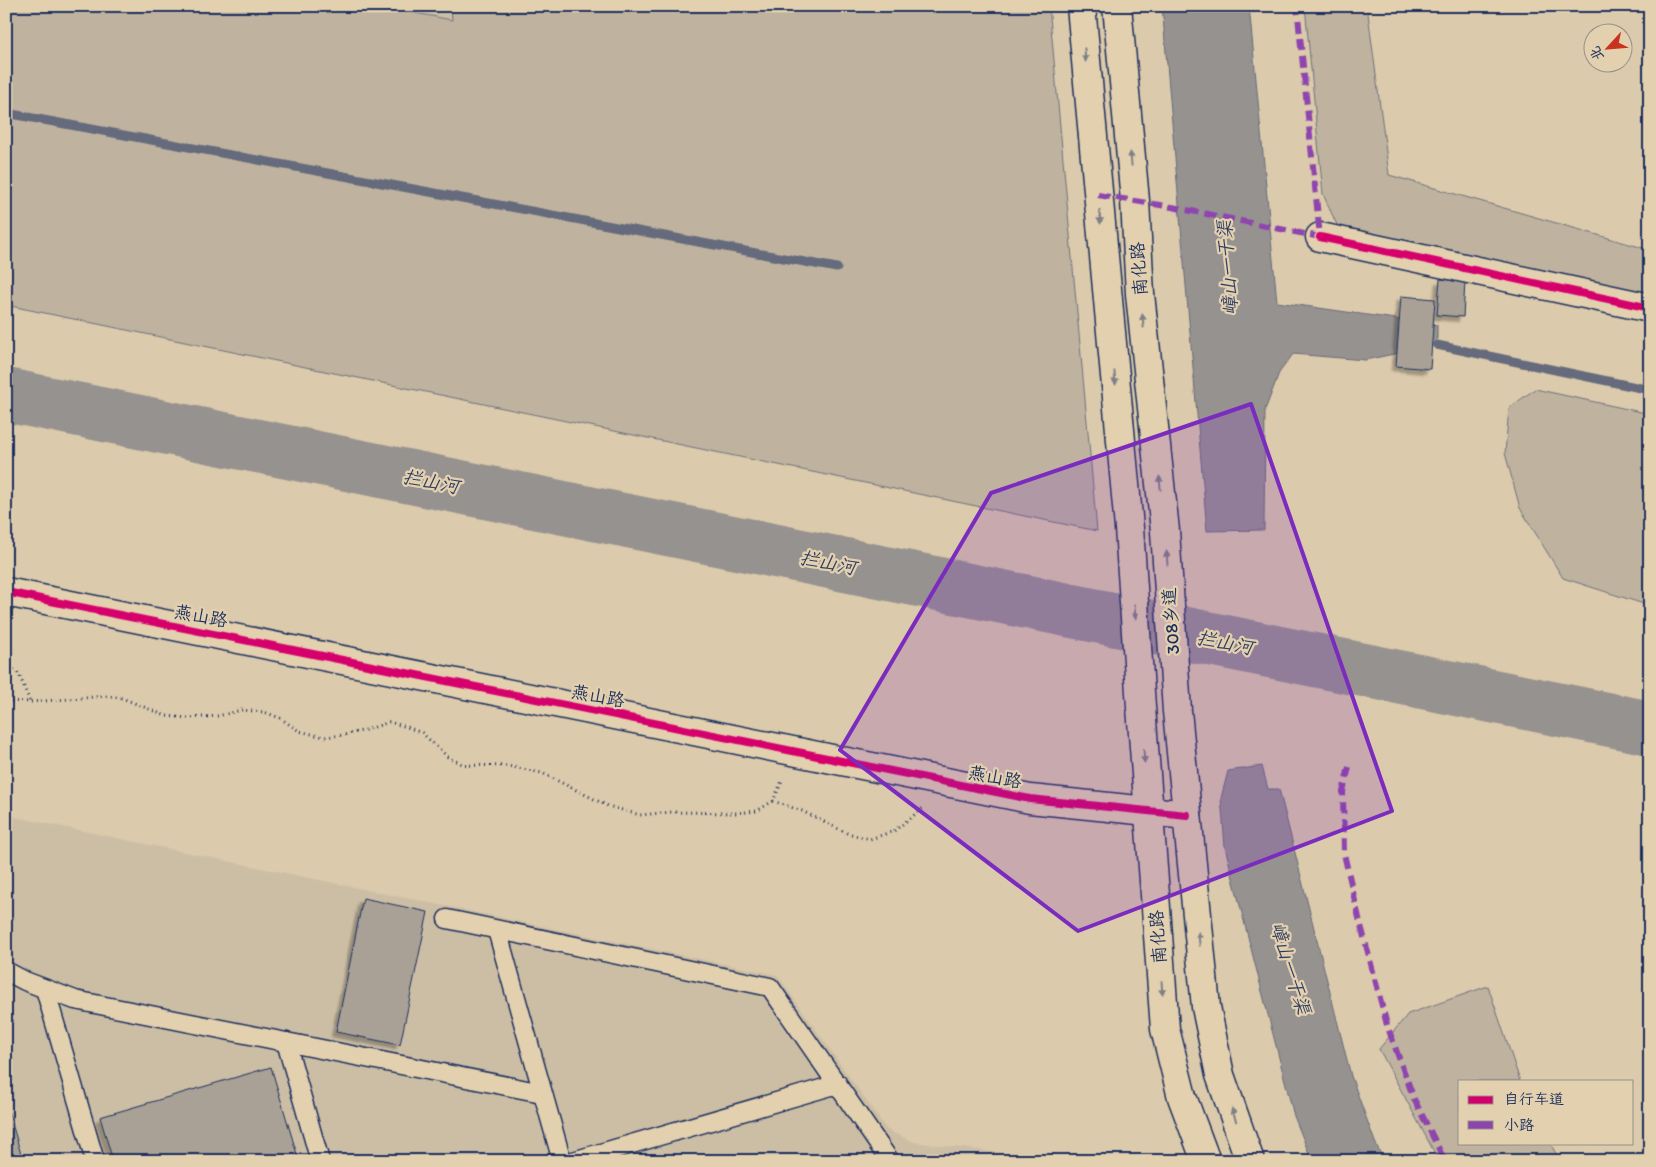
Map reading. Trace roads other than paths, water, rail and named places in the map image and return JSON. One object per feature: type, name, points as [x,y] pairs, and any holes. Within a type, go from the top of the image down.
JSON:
[{"type":"main road","name":"南化路","points":[[1081,6],[1129,528]]},
{"type":"main road","name":"南化路","points":[[1117,6],[1135,201],[1140,294],[1165,531]]},
{"type":"main road","points":[[1320,237],[1650,308]]},
{"type":"main road","name":"308乡道","points":[[1129,528],[1141,707]]},
{"type":"main road","name":"308乡道","points":[[1165,531],[1177,711],[1187,815]]},
{"type":"main road","name":"燕山路","points":[[6,592],[1030,799],[1187,815]]},
{"type":"main road","name":"南化路","points":[[1141,707],[1165,1029],[1182,1097],[1206,1161]]},
{"type":"main road","points":[[1187,815],[1206,1007],[1220,1075],[1250,1161]]},
{"type":"lane","points":[[447,919],[770,987],[890,1161]]},
{"type":"lane","points":[[497,930],[562,1161]]},
{"type":"lane","points":[[6,971],[75,1000],[542,1093]]},
{"type":"lane","points":[[45,989],[95,1161]]},
{"type":"lane","points":[[286,1042],[320,1161]]},
{"type":"lane","points":[[573,1161],[838,1084]]},
{"type":"water","name":"嶂山一干渠","points":[[1162,6],[1249,6],[1277,302],[1437,325],[1437,345],[1365,360],[1293,354],[1279,373],[1265,410],[1264,530],[1207,531]]},
{"type":"water","name":"嶂山一干渠","points":[[1262,766],[1268,789],[1279,789],[1351,1076],[1375,1142],[1384,1161],[1312,1161],[1294,1116],[1225,847],[1221,798],[1228,771]]},
{"type":"waterway","points":[[6,113],[837,268]]},
{"type":"waterway","points":[[1437,345],[1650,390]]},
{"type":"waterway","name":"拦山河","points":[[6,395],[1650,728]]}]
